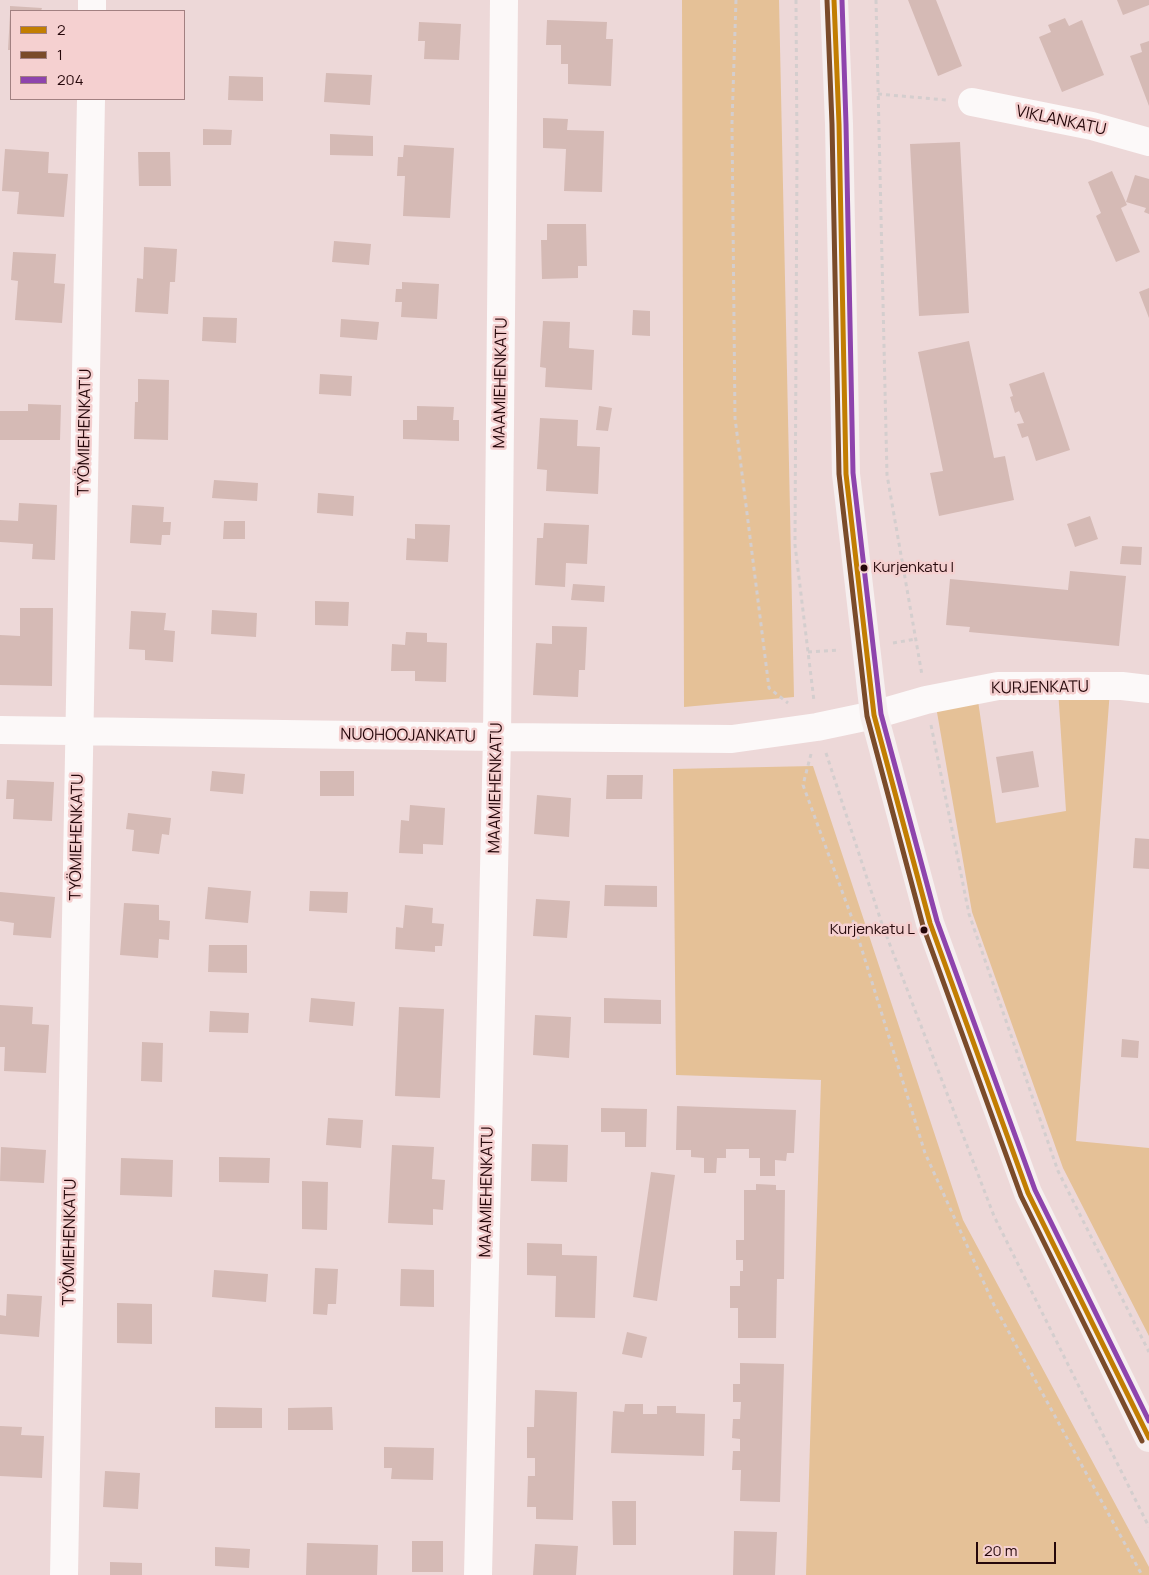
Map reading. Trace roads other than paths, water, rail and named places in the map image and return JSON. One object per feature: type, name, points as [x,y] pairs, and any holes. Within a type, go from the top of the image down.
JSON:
[{"type":"main road","points":[[834,0],[840,124],[846,474],[874,715],[930,923],[1028,1193],[1149,1438]]},
{"type":"street","name":"MAAMIEHENKATU","points":[[478,1575],[497,737],[504,0]]},
{"type":"street","name":"TYÖMIEHENKATU","points":[[64,1575],[91,100]]},
{"type":"street","name":"VIKLANKATU","points":[[972,102],[1092,126],[1149,142]]},
{"type":"street","name":"KURJENKATU","points":[[874,715],[926,700],[998,686],[1122,686],[1149,689]]},
{"type":"street","name":"NUOHOOJANKATU","points":[[0,730],[732,739],[817,727],[874,715]]},
{"type":"place","name":"Kurjenkatu I","points":[[864,568]]},
{"type":"place","name":"Kurjenkatu L","points":[[924,930]]}]
